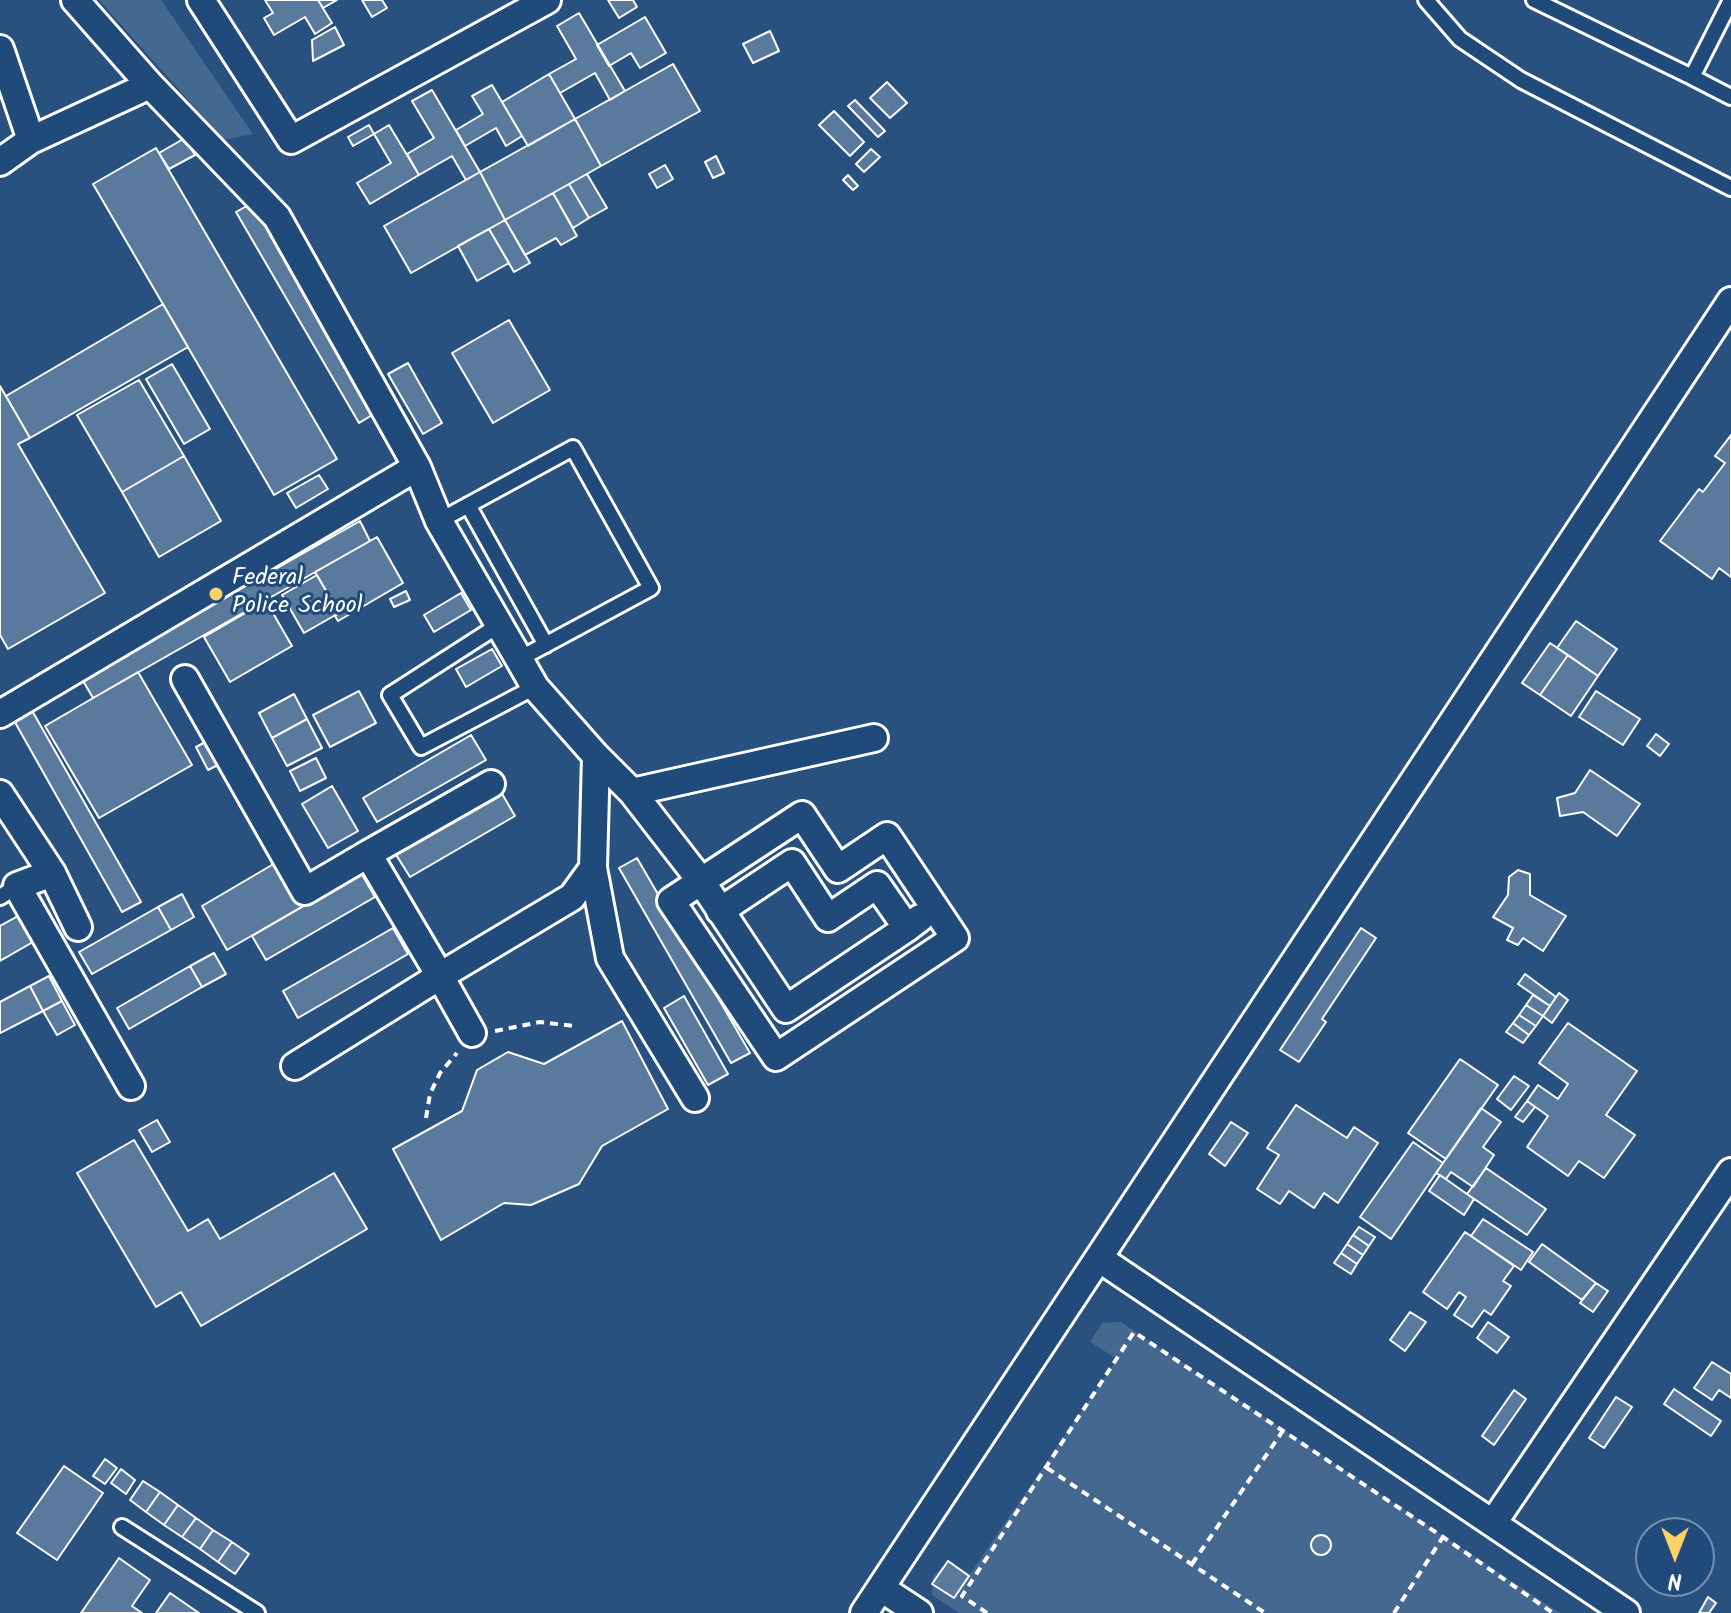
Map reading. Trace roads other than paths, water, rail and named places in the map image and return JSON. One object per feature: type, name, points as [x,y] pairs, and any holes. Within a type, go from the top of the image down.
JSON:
[{"type":"street","points":[[75,0],[150,85],[277,217],[417,467],[439,521],[535,687],[632,792],[701,881],[786,1009],[934,908]]},
{"type":"street","points":[[201,0],[291,140],[547,0]]},
{"type":"street","points":[[0,49],[31,140]]},
{"type":"street","points":[[0,162],[31,140],[150,85]]},
{"type":"street","points":[[864,1613],[1731,301]]},
{"type":"street","points":[[0,714],[417,467]]},
{"type":"street","points":[[185,679],[305,891],[491,784]]},
{"type":"street","points":[[632,792],[874,738]]},
{"type":"street","points":[[596,756],[593,868],[610,958],[695,1098]]},
{"type":"street","points":[[0,794],[52,873],[78,927]]},
{"type":"street","points":[[802,815],[838,869],[887,836],[955,938],[776,1057],[671,901],[701,881],[802,815]]},
{"type":"street","points":[[368,854],[476,1038]]},
{"type":"street","points":[[720,911],[792,863],[828,918],[877,885],[907,928]]},
{"type":"street","points":[[295,1066],[572,897],[593,868]]},
{"type":"street","points":[[52,873],[8,891],[131,1086]]},
{"type":"street","points":[[1493,1523],[1731,1172]]},
{"type":"street","points":[[1100,1259],[1626,1613]]},
{"type":"street","points":[[881,1588],[919,1613]]},
{"type":"lane","points":[[1426,0],[1460,39],[1521,80],[1731,188]]},
{"type":"lane","points":[[1534,0],[1731,97]]},
{"type":"lane","points":[[1692,77],[1731,0]]},
{"type":"lane","points":[[439,521],[573,448],[651,588],[519,659]]},
{"type":"lane","points":[[468,505],[546,645]]},
{"type":"lane","points":[[499,625],[390,695],[421,747],[535,687]]},
{"type":"lane","points":[[122,1527],[257,1613]]},
{"type":"place","name":"Federal Police School","points":[[216,594]]}]
